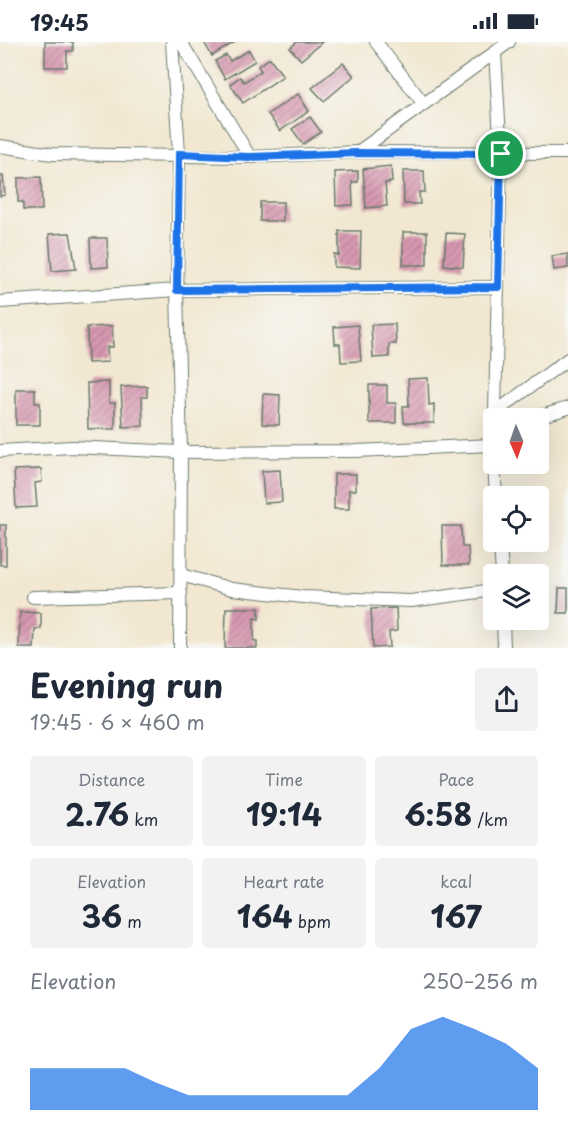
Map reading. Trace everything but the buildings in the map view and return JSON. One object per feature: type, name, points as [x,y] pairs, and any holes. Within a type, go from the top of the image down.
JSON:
[{"type":"street","points":[[172,42],[179,154],[177,290],[181,452],[180,648]]},
{"type":"street","points":[[181,42],[250,157]]},
{"type":"street","points":[[376,42],[423,103]]},
{"type":"street","points":[[358,153],[509,42]]},
{"type":"street","points":[[493,408],[501,154],[495,53]]},
{"type":"street","points":[[0,146],[52,154],[179,154],[250,157],[358,153],[568,153]]},
{"type":"street","points":[[0,302],[177,290],[498,287]]},
{"type":"street","points":[[501,408],[568,359]]},
{"type":"street","points":[[549,414],[568,408]]},
{"type":"street","points":[[0,451],[72,447],[181,452],[356,451],[483,445]]},
{"type":"street","points":[[181,575],[232,589],[303,597],[411,601],[483,591]]},
{"type":"street","points":[[33,597],[180,593]]},
{"type":"street","points":[[504,630],[504,648]]},
{"type":"route","points":[[358,153],[501,154],[498,287],[177,290],[179,154],[250,157],[358,153]]}]
